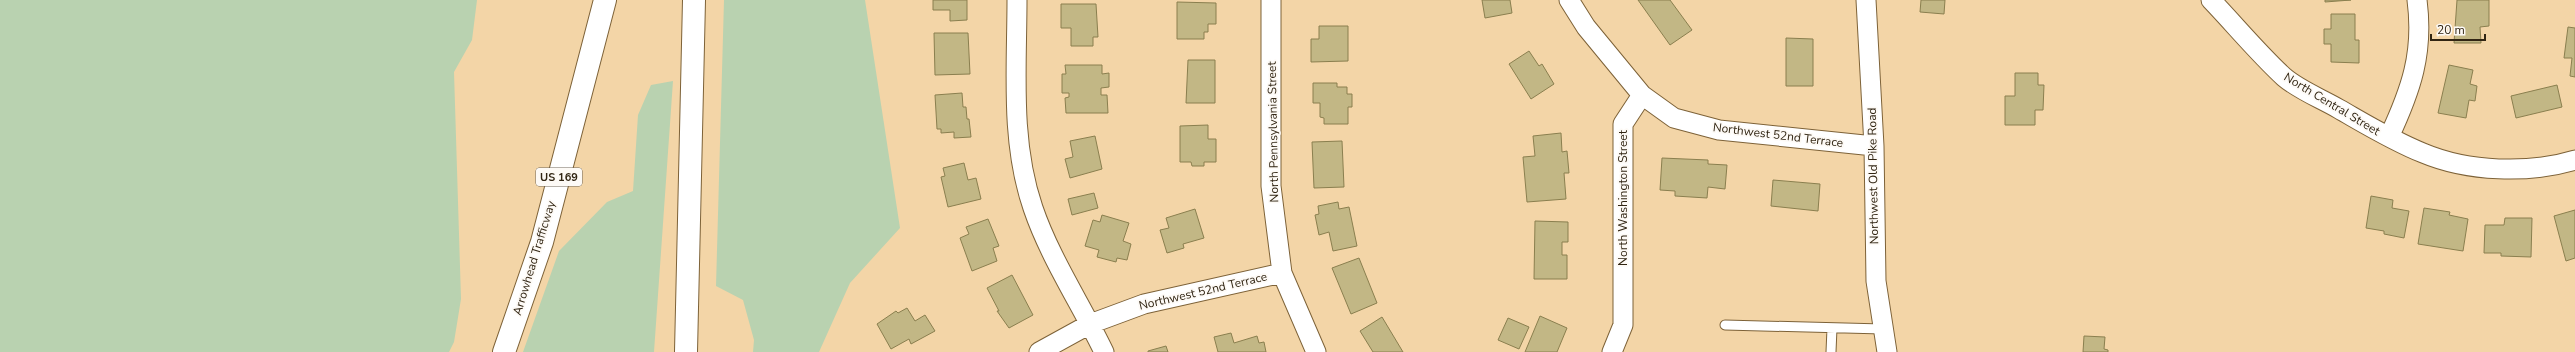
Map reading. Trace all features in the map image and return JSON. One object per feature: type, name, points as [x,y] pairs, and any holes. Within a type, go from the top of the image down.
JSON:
[{"type":"highway","name":"Arrowhead Trafficway","points":[[504,352],[542,242],[605,0]]},
{"type":"highway","points":[[686,352],[694,0]]},
{"type":"street","points":[[1017,0],[1017,123],[1022,169],[1033,208],[1051,251],[1104,352]]},
{"type":"street","name":"North Pennsylvania Street","points":[[1271,0],[1271,186],[1282,273],[1316,352]]},
{"type":"street","points":[[1570,0],[1586,27],[1642,95]]},
{"type":"street","name":"Northwest Old Pike Road","points":[[1866,0],[1874,146],[1876,281],[1887,352]]},
{"type":"street","name":"North Central Street","points":[[2211,0],[2285,78],[2389,137],[2430,155],[2486,167],[2512,168],[2562,163],[2575,160]]},
{"type":"street","points":[[2389,137],[2408,97],[2415,71],[2419,44],[2417,0]]},
{"type":"street","name":"Northwest 52nd Terrace","points":[[1642,95],[1674,118],[1719,130],[1874,146]]},
{"type":"street","name":"North Washington Street","points":[[1612,352],[1623,325],[1623,124],[1642,95]]},
{"type":"street","name":"Northwest 52nd Terrace","points":[[1039,352],[1090,324],[1144,304],[1282,273]]},
{"type":"lane","points":[[1725,325],[1883,329]]},
{"type":"lane","points":[[1831,352],[1832,328]]},
{"type":"green space","points":[[0,0],[477,0],[472,40],[454,72],[461,299],[454,342],[449,352],[0,352]]},
{"type":"green space","points":[[724,0],[865,0],[900,228],[850,283],[819,352],[753,352],[754,340],[743,300],[716,286]]},
{"type":"green space","points":[[673,81],[654,352],[523,352],[559,251],[607,202],[633,191],[638,115],[651,85]]},
{"type":"building","points":[[933,0],[967,0],[967,20],[950,21],[950,10],[933,10]]},
{"type":"building","points":[[1482,0],[1510,0],[1512,13],[1485,18]]},
{"type":"building","points":[[1638,0],[1670,0],[1692,30],[1670,45]]},
{"type":"building","points":[[1921,0],[1945,0],[1944,14],[1920,12]]},
{"type":"building","points":[[2325,0],[2351,0],[2325,2]]},
{"type":"building","points":[[2457,0],[2489,0],[2489,26],[2480,27],[2481,43],[2454,43]]},
{"type":"building","points":[[1177,2],[1216,3],[1216,24],[1208,24],[1208,32],[1204,32],[1204,39],[1177,39]]},
{"type":"building","points":[[1061,4],[1096,4],[1098,37],[1093,37],[1093,46],[1071,46],[1071,28],[1061,28]]},
{"type":"building","points":[[2331,14],[2355,14],[2355,40],[2359,40],[2359,63],[2331,62],[2331,44],[2324,44],[2324,29],[2331,29]]},
{"type":"building","points":[[1319,26],[1348,26],[1348,61],[1311,62],[1311,39],[1319,39]]},
{"type":"building","points":[[2568,27],[2575,28],[2575,77],[2570,76],[2572,58],[2564,58]]},
{"type":"building","points":[[934,33],[968,33],[970,74],[935,75]]},
{"type":"building","points":[[1786,38],[1813,39],[1813,86],[1786,86]]},
{"type":"building","points":[[1529,51],[1539,66],[1542,64],[1554,84],[1531,99],[1509,64]]},
{"type":"building","points":[[1188,60],[1215,60],[1215,103],[1186,103]]},
{"type":"building","points":[[1065,65],[1102,65],[1102,74],[1109,73],[1109,87],[1101,88],[1101,95],[1107,95],[1108,113],[1066,113],[1065,98],[1069,97],[1069,93],[1062,93],[1062,74],[1066,74]]},
{"type":"building","points":[[2449,65],[2473,70],[2470,84],[2477,86],[2475,101],[2469,100],[2466,118],[2438,113]]},
{"type":"building","points":[[2015,73],[2038,73],[2038,85],[2044,85],[2043,110],[2035,110],[2035,125],[2005,125],[2005,96],[2015,96]]},
{"type":"building","points":[[1313,83],[1337,83],[1337,87],[1347,87],[1347,94],[1352,94],[1352,107],[1348,107],[1348,124],[1324,124],[1324,118],[1320,117],[1320,103],[1313,103]]},
{"type":"building","points":[[2557,85],[2562,107],[2516,118],[2511,96]]},
{"type":"building","points":[[962,93],[963,107],[966,107],[971,137],[954,138],[954,132],[941,133],[941,129],[937,129],[935,95]]},
{"type":"building","points":[[1208,125],[1208,139],[1216,139],[1216,162],[1204,162],[1204,166],[1192,166],[1191,162],[1180,162],[1180,126]]},
{"type":"building","points":[[1561,133],[1562,152],[1567,151],[1569,173],[1564,173],[1566,199],[1527,202],[1523,157],[1535,156],[1533,136]]},
{"type":"building","points":[[1095,136],[1102,169],[1070,178],[1065,159],[1073,157],[1070,141]]},
{"type":"building","points":[[1342,141],[1344,187],[1314,188],[1312,142]]},
{"type":"building","points":[[1662,158],[1708,160],[1708,164],[1727,165],[1725,189],[1708,187],[1707,198],[1675,196],[1675,191],[1660,190]]},
{"type":"building","points":[[964,163],[968,180],[976,178],[981,199],[948,207],[941,177],[945,176],[943,168]]},
{"type":"building","points":[[1773,180],[1820,184],[1818,211],[1771,206]]},
{"type":"building","points":[[1094,193],[1098,208],[1072,215],[1068,199]]},
{"type":"building","points":[[2371,196],[2393,200],[2392,208],[2409,211],[2404,238],[2384,234],[2384,231],[2366,228]]},
{"type":"building","points":[[1338,202],[1339,209],[1349,207],[1357,246],[1333,251],[1329,232],[1319,235],[1315,215],[1319,214],[1318,206]]},
{"type":"building","points":[[2424,208],[2450,212],[2449,215],[2468,219],[2463,251],[2418,244]]},
{"type":"building","points":[[1195,209],[1204,238],[1183,244],[1184,248],[1167,253],[1160,230],[1169,228],[1166,218]]},
{"type":"building","points":[[2575,210],[2575,258],[2566,261],[2554,216]]},
{"type":"building","points":[[1102,215],[1129,223],[1123,241],[1131,244],[1127,260],[1117,258],[1116,262],[1097,257],[1099,250],[1085,246],[1093,220],[1100,222]]},
{"type":"building","points":[[2505,218],[2532,218],[2531,257],[2501,256],[2501,253],[2484,253],[2485,225],[2504,225]]},
{"type":"building","points":[[988,219],[999,246],[993,248],[997,261],[972,271],[960,238],[969,234],[966,227]]},
{"type":"building","points":[[1535,221],[1568,222],[1568,242],[1562,242],[1562,255],[1567,255],[1567,279],[1534,279]]},
{"type":"building","points":[[1359,258],[1377,303],[1351,314],[1332,268]]},
{"type":"building","points":[[1012,275],[1033,315],[1009,328],[997,311],[999,311],[987,288]]},
{"type":"building","points":[[907,308],[915,321],[925,315],[935,331],[911,344],[909,339],[891,349],[877,324],[896,311],[898,313]]},
{"type":"building","points":[[1540,316],[1567,328],[1557,352],[1525,352]]},
{"type":"building","points":[[1382,317],[1403,352],[1373,352],[1360,331]]},
{"type":"building","points":[[1508,318],[1529,327],[1519,349],[1498,340]]},
{"type":"building","points":[[1231,333],[1234,343],[1257,336],[1259,343],[1264,342],[1266,352],[1218,352],[1214,337]]},
{"type":"building","points":[[2084,336],[2105,337],[2104,349],[2108,350],[2108,352],[2083,352]]},
{"type":"building","points":[[1166,346],[1168,352],[1148,352],[1148,351]]}]
